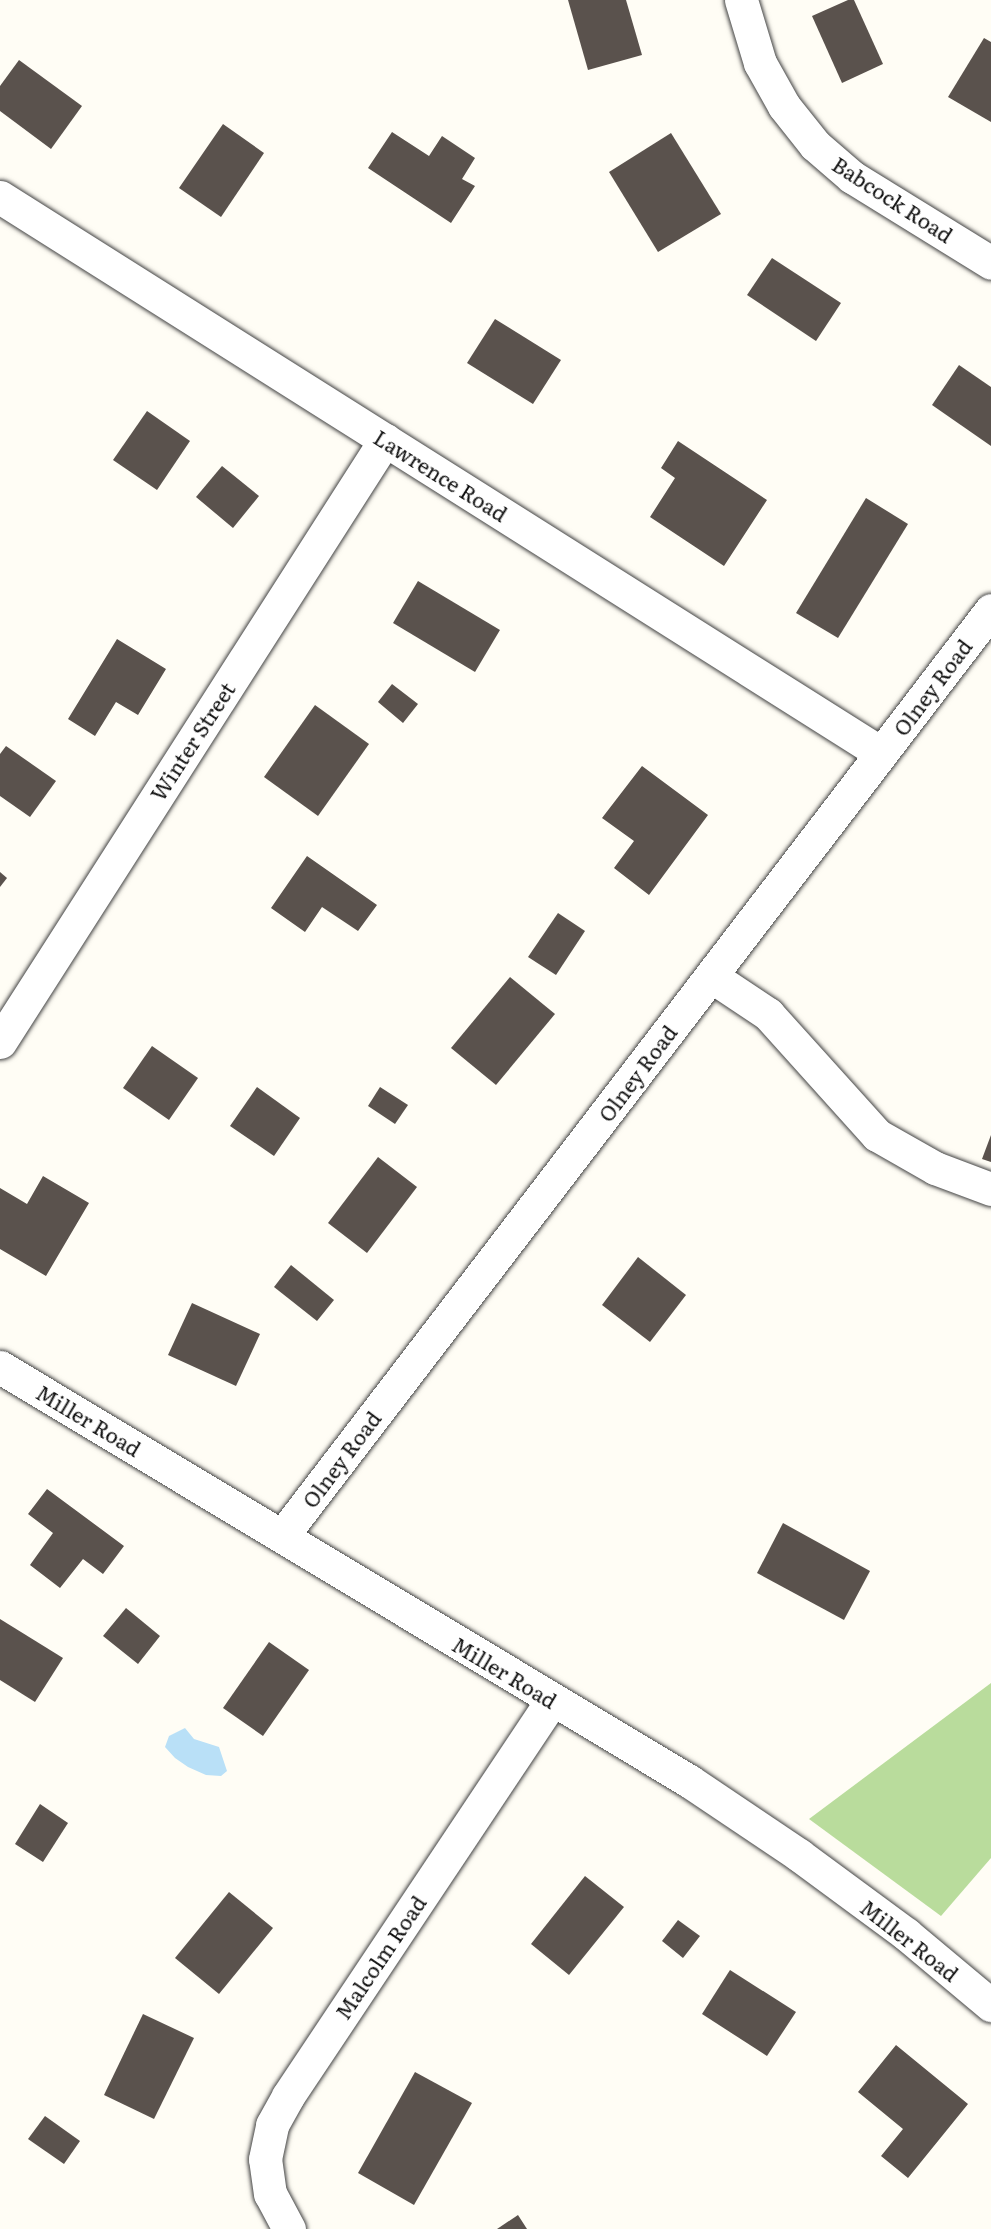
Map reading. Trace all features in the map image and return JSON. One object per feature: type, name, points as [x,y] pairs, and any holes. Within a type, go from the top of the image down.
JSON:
[{"type":"street","name":"Babcock Road","points":[[741,0],[760,63],[784,106],[815,145],[852,177],[991,263]]},
{"type":"street","name":"Lawrence Road","points":[[0,197],[881,753]]},
{"type":"street","name":"Winter Street","points":[[0,1042],[385,440]]},
{"type":"street","name":"Olney Road","points":[[282,1536],[991,610]]},
{"type":"street","points":[[711,976],[768,1014],[877,1135],[935,1168],[991,1189]]},
{"type":"street","name":"Miller Road","points":[[0,1367],[689,1781],[799,1855],[906,1934],[991,2005]]},
{"type":"street","name":"Malcolm Road","points":[[289,2229],[270,2194],[265,2159],[272,2126],[288,2096],[552,1700]]},
{"type":"green space","points":[[991,1683],[991,1858],[941,1916],[809,1819]]},
{"type":"water","points":[[185,1728],[194,1739],[219,1747],[227,1771],[221,1776],[206,1775],[175,1758],[165,1747],[169,1736]]},
{"type":"building","points":[[568,0],[626,0],[642,55],[588,70]]},
{"type":"building","points":[[848,0],[854,0],[883,64],[842,83],[812,16]]},
{"type":"building","points":[[984,38],[991,42],[991,122],[948,97]]},
{"type":"building","points":[[19,60],[82,106],[51,149],[0,111],[0,86]]},
{"type":"building","points":[[223,124],[264,153],[221,217],[179,188]]},
{"type":"building","points":[[392,132],[429,156],[442,136],[475,158],[462,179],[475,186],[451,223],[368,168]]},
{"type":"building","points":[[671,133],[721,214],[658,252],[609,172]]},
{"type":"building","points":[[772,258],[841,303],[816,341],[747,295]]},
{"type":"building","points":[[495,319],[561,360],[533,404],[467,363]]},
{"type":"building","points":[[959,365],[991,387],[991,446],[932,405]]},
{"type":"building","points":[[147,411],[190,441],[157,490],[113,460]]},
{"type":"building","points":[[678,441],[767,500],[724,566],[650,517],[675,478],[661,468]]},
{"type":"building","points":[[222,466],[259,496],[233,528],[196,497]]},
{"type":"building","points":[[866,498],[908,524],[838,638],[796,613]]},
{"type":"building","points":[[418,581],[500,630],[475,672],[393,623]]},
{"type":"building","points":[[117,639],[166,669],[138,715],[116,702],[95,736],[68,719]]},
{"type":"building","points":[[392,684],[418,704],[403,723],[378,702]]},
{"type":"building","points":[[315,705],[369,744],[318,816],[264,777]]},
{"type":"building","points":[[6,746],[56,781],[30,817],[0,796],[0,754]]},
{"type":"building","points":[[642,766],[708,815],[649,895],[614,868],[634,841],[602,818]]},
{"type":"building","points":[[307,856],[377,905],[358,931],[322,907],[305,932],[271,908]]},
{"type":"building","points":[[0,872],[7,878],[0,887]]},
{"type":"building","points":[[558,913],[585,931],[556,975],[528,957]]},
{"type":"building","points":[[510,977],[555,1014],[496,1085],[451,1048]]},
{"type":"building","points":[[152,1046],[198,1078],[169,1120],[123,1088]]},
{"type":"building","points":[[257,1087],[300,1118],[274,1156],[230,1126]]},
{"type":"building","points":[[380,1087],[408,1105],[395,1124],[368,1106]]},
{"type":"building","points":[[991,1135],[991,1162],[982,1159]]},
{"type":"building","points":[[378,1157],[417,1187],[367,1253],[328,1223]]},
{"type":"building","points":[[43,1176],[89,1203],[46,1276],[0,1249],[0,1188],[27,1204]]},
{"type":"building","points":[[638,1257],[686,1295],[650,1342],[602,1305]]},
{"type":"building","points":[[291,1265],[334,1300],[317,1321],[274,1287]]},
{"type":"building","points":[[192,1303],[260,1334],[236,1386],[168,1355]]},
{"type":"building","points":[[47,1489],[124,1546],[103,1574],[83,1559],[60,1588],[30,1565],[53,1533],[28,1514]]},
{"type":"building","points":[[783,1523],[870,1571],[844,1620],[757,1573]]},
{"type":"building","points":[[126,1608],[160,1636],[138,1664],[103,1636]]},
{"type":"building","points":[[0,1619],[63,1658],[35,1702],[0,1680]]},
{"type":"building","points":[[269,1642],[309,1670],[263,1736],[223,1708]]},
{"type":"building","points":[[40,1804],[68,1823],[43,1862],[15,1844]]},
{"type":"building","points":[[585,1876],[624,1907],[569,1975],[531,1944]]},
{"type":"building","points":[[229,1892],[273,1928],[219,1994],[175,1958]]},
{"type":"building","points":[[678,1920],[700,1936],[683,1958],[662,1941]]},
{"type":"building","points":[[730,1970],[796,2012],[767,2056],[702,2014]]},
{"type":"building","points":[[143,2014],[194,2038],[154,2119],[104,2095]]},
{"type":"building","points":[[896,2045],[968,2104],[908,2178],[881,2156],[903,2129],[858,2092]]},
{"type":"building","points":[[415,2072],[472,2103],[414,2205],[358,2173]]},
{"type":"building","points":[[45,2116],[80,2141],[64,2164],[28,2139]]},
{"type":"building","points":[[518,2215],[527,2229],[497,2229]]}]
